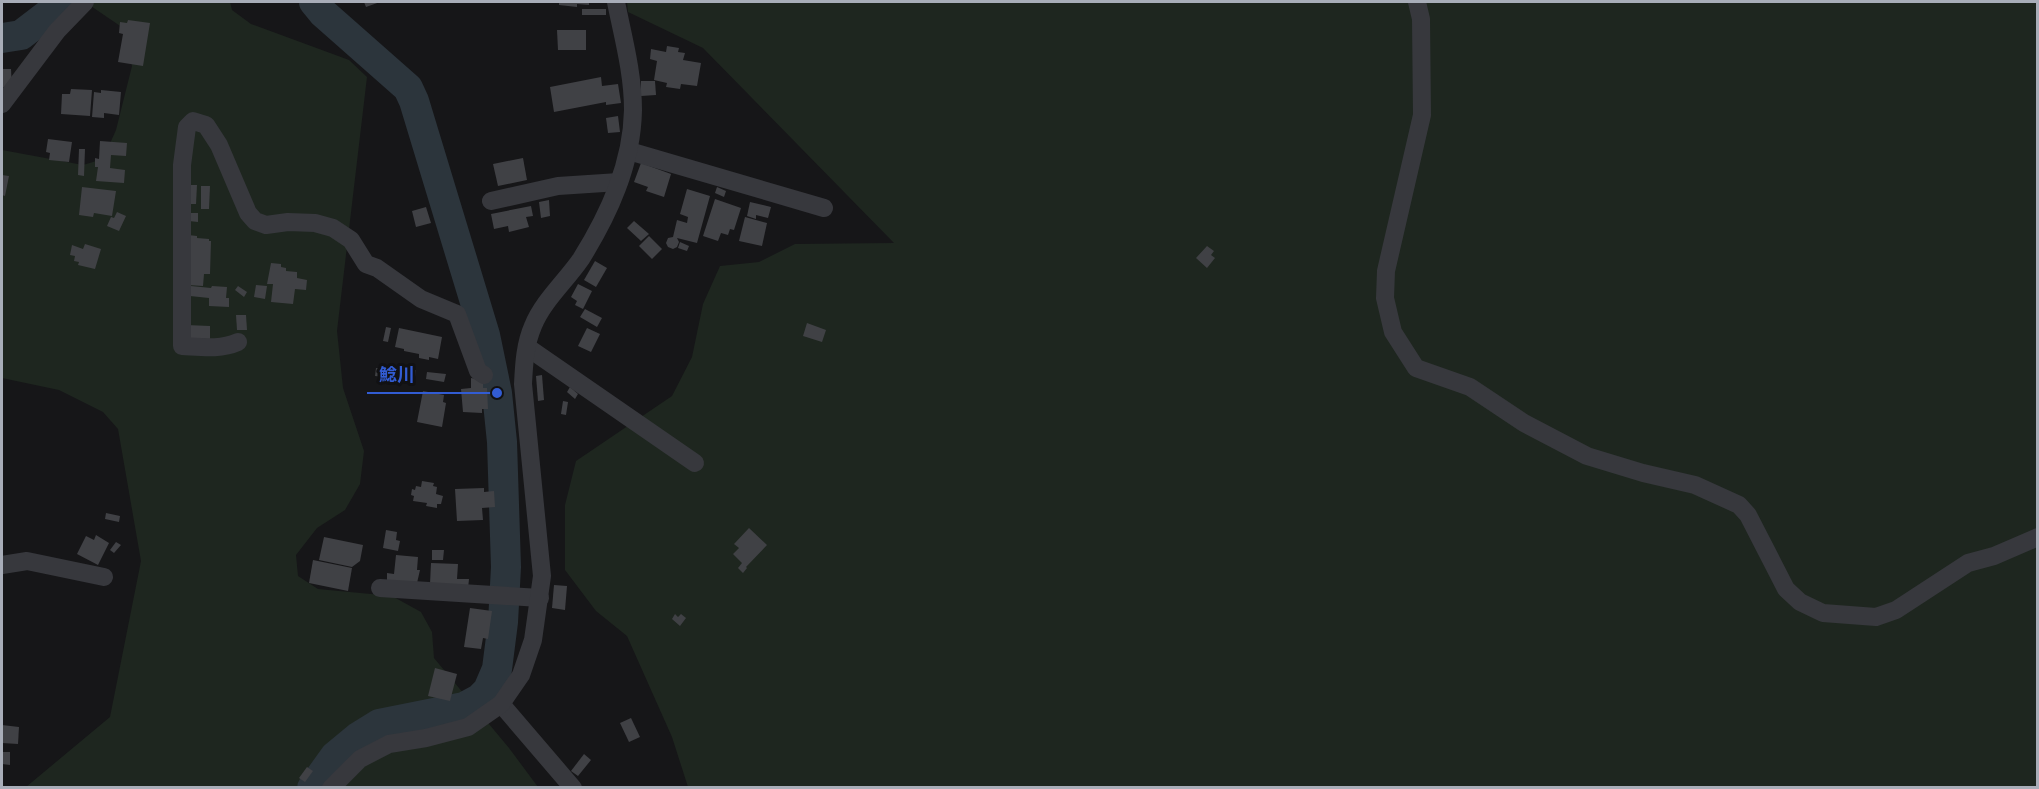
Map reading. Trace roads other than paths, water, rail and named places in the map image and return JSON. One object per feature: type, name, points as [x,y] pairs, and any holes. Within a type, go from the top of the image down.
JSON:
[{"type":"street","points":[[2,104],[57,32],[85,2]]},
{"type":"street","points":[[330,788],[360,759],[389,744],[426,738],[468,727],[501,704],[521,675],[533,640],[542,576],[523,384],[525,355],[534,324],[580,259],[616,194],[629,151],[633,110],[630,77],[616,2]]},
{"type":"street","points":[[1417,2],[1421,19],[1422,115],[1386,271],[1385,298],[1393,332],[1416,368],[1470,387],[1524,423],[1587,456],[1643,473],[1695,485],[1739,505],[1748,515],[1786,589],[1800,602],[1823,613],[1876,617],[1896,610],[1968,562],[1994,556],[2037,537]]},
{"type":"street","points":[[238,342],[228,346],[209,348],[182,345],[182,165],[187,127],[193,121],[206,125],[219,145],[248,213],[255,221],[266,225],[288,222],[315,223],[333,228],[351,240],[366,264],[377,268],[421,299],[457,314],[478,371],[483,375]]},
{"type":"street","points":[[629,151],[824,208]]},
{"type":"street","points":[[491,201],[558,186],[619,182]]},
{"type":"street","points":[[527,347],[695,463]]},
{"type":"street","points":[[2,565],[27,561],[104,577]]},
{"type":"street","points":[[380,588],[540,598]]},
{"type":"street","points":[[501,704],[573,788]]},
{"type":"waterway","points":[[2,38],[21,35],[64,2]]},
{"type":"waterway","points":[[312,788],[335,756],[358,737],[379,724],[464,707],[479,699],[488,690],[497,669],[503,622],[506,567],[502,442],[497,393],[485,335],[414,101],[408,88],[323,13],[314,2]]},
{"type":"place","name":"鯰川","points":[[497,393]]}]
